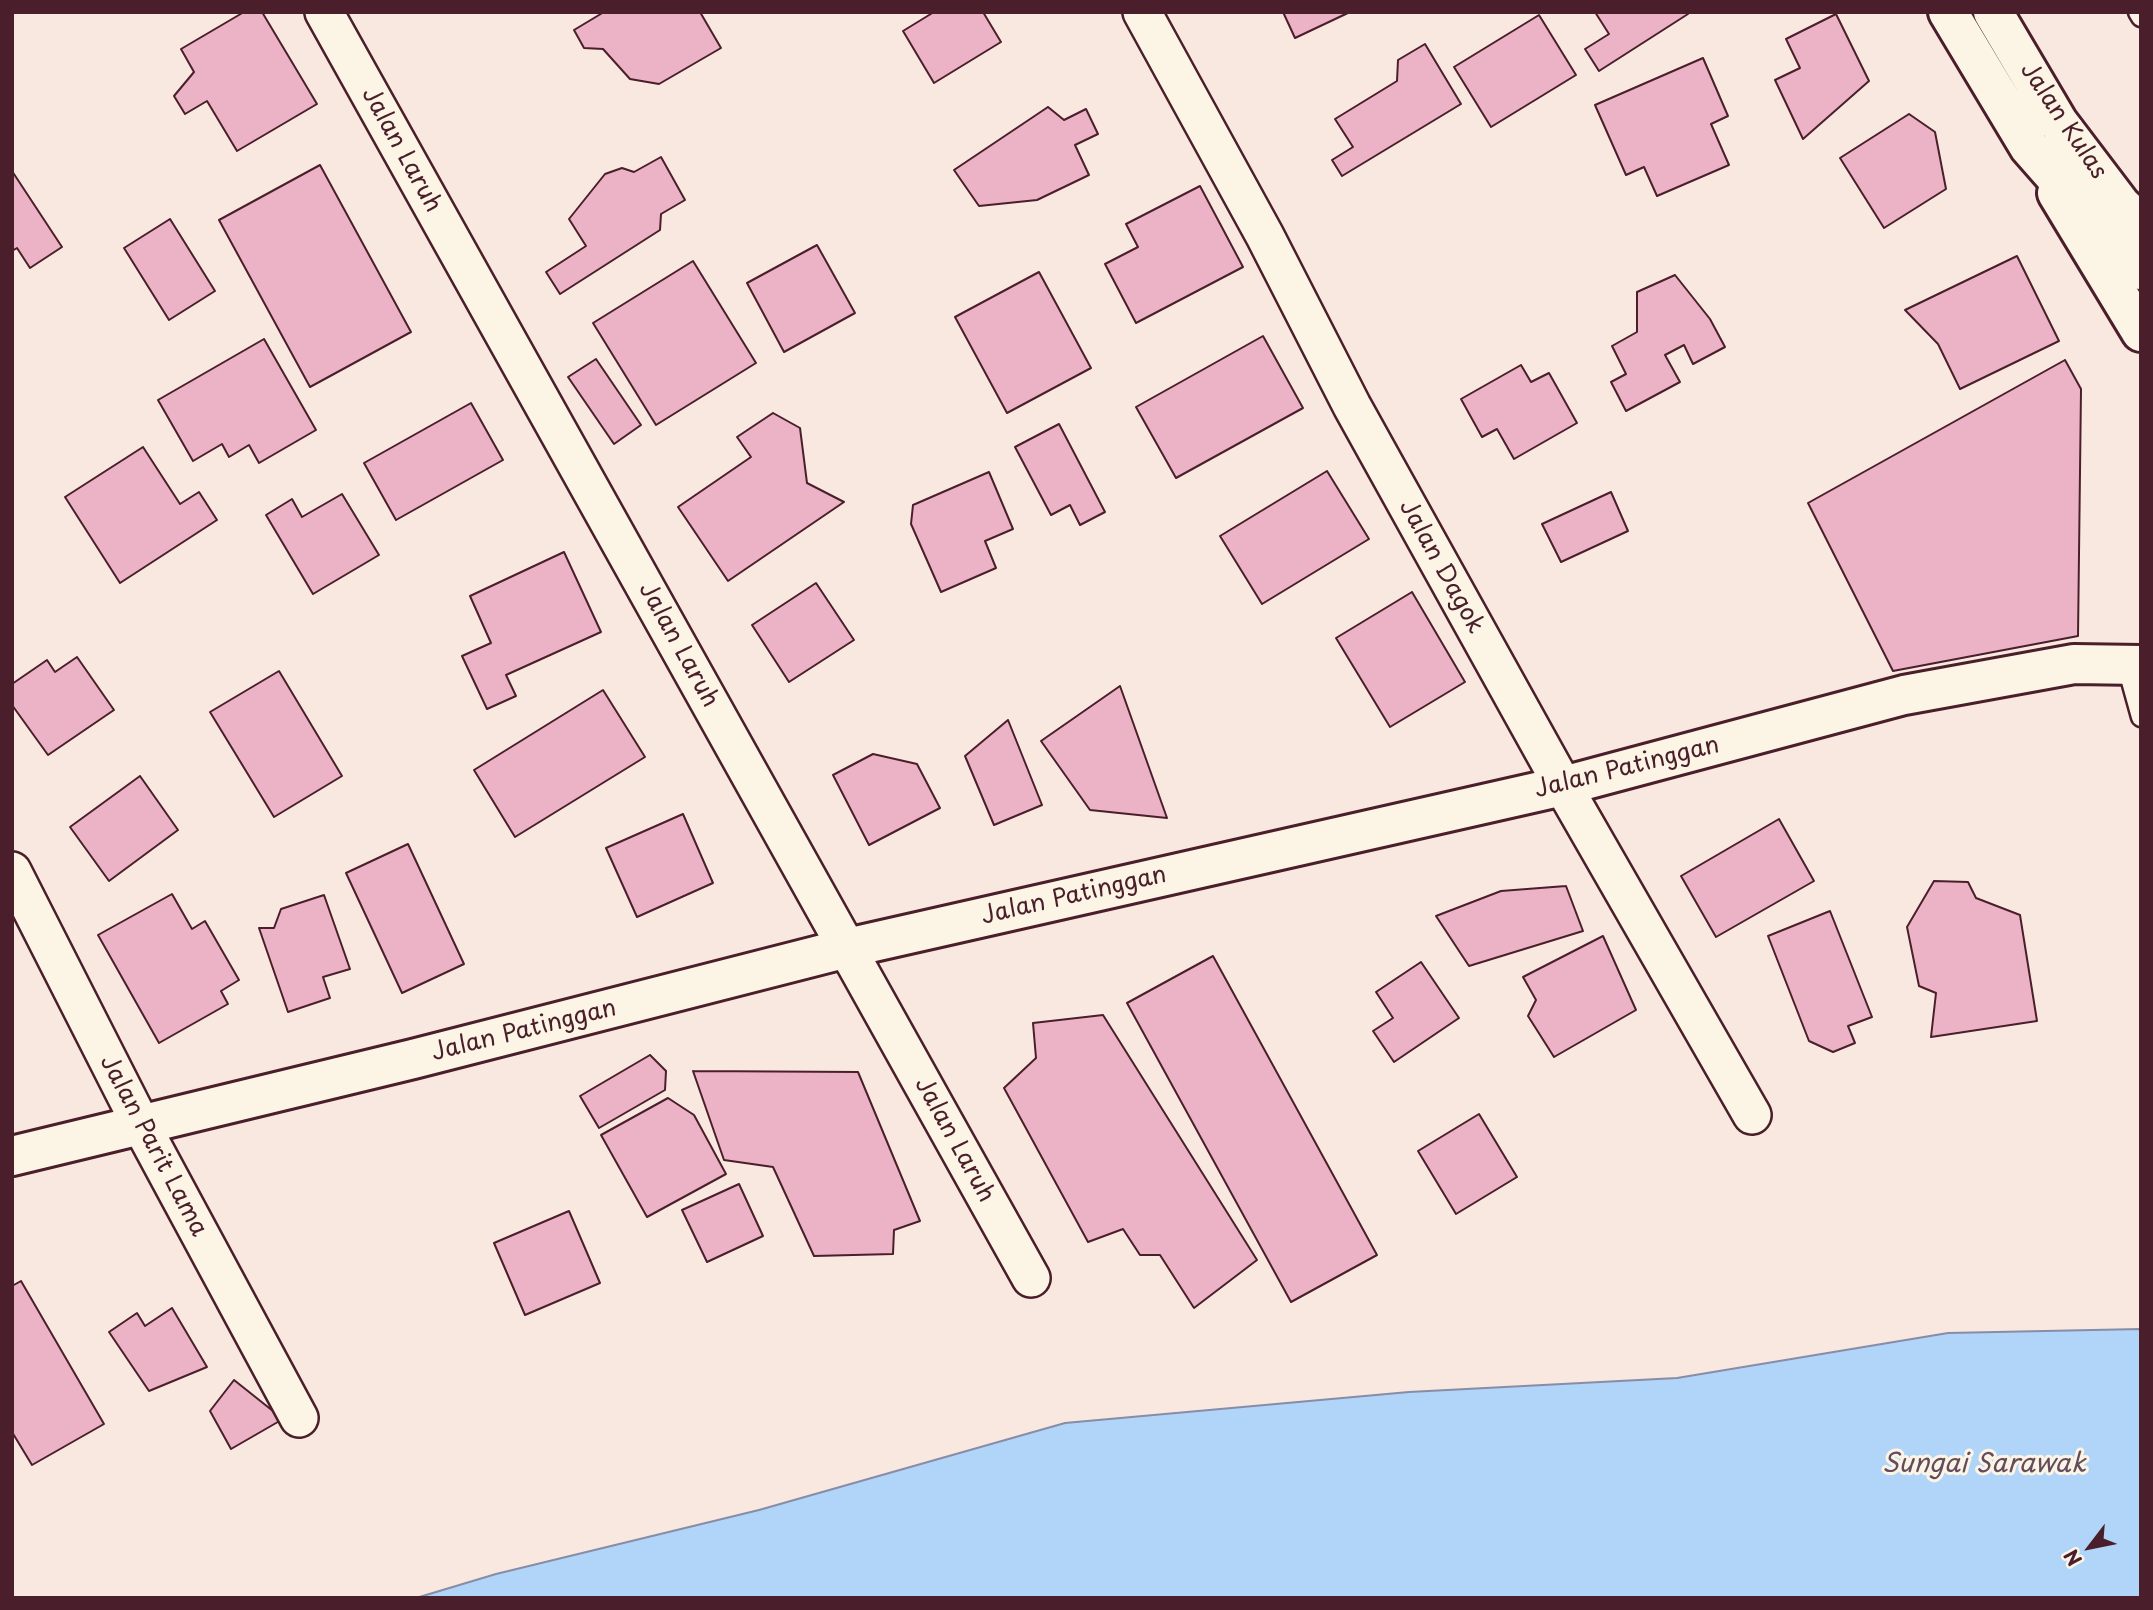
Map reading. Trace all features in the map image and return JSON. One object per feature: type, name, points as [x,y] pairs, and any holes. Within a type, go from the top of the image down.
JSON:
[{"type":"main road","name":"Jalan Kulas","points":[[1948,12],[2141,332]]},
{"type":"main road","name":"Jalan Kulas","points":[[2001,18],[2058,122],[2121,205],[2141,224]]},
{"type":"main road","name":"Jalan Kulas","points":[[2029,147],[2116,246],[2141,270]]},
{"type":"main road","name":"Jalan Patinggan","points":[[12,1156],[414,1059],[847,948],[1563,786],[1904,695],[2136,655]]},
{"type":"street","name":"Jalan Laruh","points":[[324,12],[1031,1278]]},
{"type":"street","name":"Jalan Dagok","points":[[1142,12],[1265,236],[1352,406],[1563,786],[1752,1115]]},
{"type":"street","name":"Jalan Parit Lama","points":[[12,871],[140,1123],[299,1418]]},
{"type":"lane","points":[[2136,655],[2141,717]]},
{"type":"water","name":"Sungai Sarawak","points":[[2141,1329],[2141,1598],[416,1598],[496,1574],[759,1510],[1065,1423],[1409,1392],[1677,1378],[1948,1333]]},
{"type":"building","points":[[244,12],[262,12],[317,104],[237,151],[207,101],[185,114],[174,96],[194,72],[181,49]]},
{"type":"building","points":[[604,12],[700,12],[721,48],[659,84],[630,79],[603,49],[584,48],[574,30]]},
{"type":"building","points":[[934,12],[983,12],[1001,42],[934,83],[903,31]]},
{"type":"building","points":[[1283,12],[1350,12],[1295,38]]},
{"type":"building","points":[[1595,12],[1688,14],[1599,71],[1585,49],[1609,34]]},
{"type":"building","points":[[1836,14],[1869,81],[1803,139],[1775,80],[1800,68],[1786,39]]},
{"type":"building","points":[[1539,15],[1576,75],[1491,127],[1454,67]]},
{"type":"building","points":[[1425,44],[1461,104],[1342,176],[1332,160],[1353,147],[1335,119],[1397,81],[1398,60]]},
{"type":"building","points":[[1703,58],[1728,116],[1711,124],[1729,165],[1657,196],[1644,167],[1626,175],[1595,105]]},
{"type":"building","points":[[1048,107],[1064,120],[1086,109],[1098,134],[1075,145],[1089,175],[1037,200],[979,206],[954,170]]},
{"type":"building","points":[[1909,114],[1935,132],[1946,189],[1884,228],[1840,158]]},
{"type":"building","points":[[661,157],[685,200],[661,214],[660,230],[560,294],[546,272],[586,246],[569,219],[605,174],[622,168],[634,172]]},
{"type":"building","points":[[320,165],[411,332],[310,387],[219,220]]},
{"type":"building","points":[[12,171],[62,247],[30,268],[17,248],[12,251]]},
{"type":"building","points":[[1200,186],[1243,267],[1136,323],[1105,264],[1138,247],[1126,224]]},
{"type":"building","points":[[170,219],[215,291],[169,320],[124,248]]},
{"type":"building","points":[[817,245],[855,313],[784,352],[747,283]]},
{"type":"building","points":[[2017,256],[2059,341],[1960,389],[1938,344],[1905,310]]},
{"type":"building","points":[[693,261],[756,363],[656,425],[593,323]]},
{"type":"building","points":[[1039,272],[1091,368],[1007,413],[955,317]]},
{"type":"building","points":[[1675,275],[1710,319],[1725,347],[1693,364],[1684,345],[1665,355],[1680,382],[1626,411],[1611,382],[1626,374],[1612,346],[1637,332],[1637,292]]},
{"type":"building","points":[[1263,336],[1303,408],[1176,478],[1136,407]]},
{"type":"building","points":[[264,339],[316,430],[259,463],[249,445],[229,457],[222,444],[193,461],[158,400]]},
{"type":"building","points":[[596,359],[641,425],[614,444],[568,377]]},
{"type":"building","points":[[2065,360],[2081,389],[2078,636],[1893,671],[1808,503]]},
{"type":"building","points":[[1521,365],[1531,382],[1549,373],[1577,423],[1514,459],[1497,429],[1482,437],[1461,399]]},
{"type":"building","points":[[471,403],[503,460],[396,520],[364,463]]},
{"type":"building","points":[[773,413],[800,428],[807,483],[844,502],[728,581],[678,507],[751,457],[737,437]]},
{"type":"building","points":[[1059,424],[1105,512],[1080,525],[1070,505],[1051,515],[1015,447]]},
{"type":"building","points":[[143,447],[180,504],[199,492],[217,520],[120,583],[65,497]]},
{"type":"building","points":[[1327,471],[1369,539],[1262,604],[1220,536]]},
{"type":"building","points":[[989,472],[1013,529],[985,541],[996,568],[941,592],[911,524],[913,505]]},
{"type":"building","points":[[1611,492],[1628,531],[1561,562],[1542,524]]},
{"type":"building","points":[[342,494],[379,555],[313,594],[266,515],[292,499],[302,517]]},
{"type":"building","points":[[564,552],[601,632],[506,675],[516,696],[487,709],[462,656],[491,643],[470,596]]},
{"type":"building","points":[[816,583],[854,640],[789,682],[752,625]]},
{"type":"building","points":[[1412,592],[1465,682],[1390,727],[1336,638]]},
{"type":"building","points":[[77,657],[114,710],[48,755],[12,705],[12,684],[47,660],[55,672]]},
{"type":"building","points":[[279,671],[342,776],[274,817],[210,712]]},
{"type":"building","points":[[1120,686],[1167,818],[1090,810],[1041,741]]},
{"type":"building","points":[[603,690],[645,757],[515,837],[474,770]]},
{"type":"building","points":[[1008,720],[1042,805],[994,825],[965,756]]},
{"type":"building","points":[[873,754],[917,764],[940,808],[869,845],[833,775]]},
{"type":"building","points":[[140,776],[178,830],[109,881],[70,827]]},
{"type":"building","points":[[683,814],[713,883],[637,917],[606,848]]},
{"type":"building","points":[[1779,819],[1814,881],[1716,937],[1681,876]]},
{"type":"building","points":[[408,844],[464,964],[402,993],[346,873]]},
{"type":"building","points":[[1934,881],[1968,882],[1976,898],[2020,915],[2037,1021],[1931,1037],[1936,993],[1919,986],[1907,927]]},
{"type":"building","points":[[1566,886],[1583,931],[1469,966],[1436,916],[1501,891]]},
{"type":"building","points":[[172,894],[192,929],[205,921],[239,980],[221,991],[228,1004],[159,1043],[98,935]]},
{"type":"building","points":[[324,895],[350,969],[323,977],[330,998],[288,1012],[259,928],[274,928],[281,909]]},
{"type":"building","points":[[1830,911],[1872,1017],[1848,1026],[1855,1043],[1833,1052],[1809,1041],[1768,936]]},
{"type":"building","points":[[1603,936],[1636,1010],[1554,1057],[1528,1016],[1536,1000],[1523,977]]},
{"type":"building","points":[[1213,956],[1377,1255],[1291,1302],[1127,1003]]},
{"type":"building","points":[[1421,962],[1459,1018],[1394,1062],[1373,1031],[1393,1018],[1376,992]]},
{"type":"building","points":[[1103,1015],[1257,1260],[1194,1308],[1160,1255],[1140,1255],[1123,1229],[1088,1242],[1004,1088],[1036,1058],[1033,1023]]},
{"type":"building","points":[[650,1055],[666,1071],[665,1090],[599,1128],[580,1096]]},
{"type":"building","points":[[693,1071],[858,1072],[920,1221],[894,1230],[893,1254],[814,1256],[773,1167],[724,1160]]},
{"type":"building","points":[[668,1098],[694,1115],[726,1174],[647,1217],[601,1135]]},
{"type":"building","points":[[1479,1114],[1517,1177],[1456,1214],[1418,1151]]},
{"type":"building","points":[[739,1184],[763,1236],[707,1262],[682,1210]]},
{"type":"building","points":[[569,1211],[600,1283],[525,1315],[494,1243]]},
{"type":"building","points":[[21,1281],[104,1424],[32,1465],[12,1432],[12,1286]]},
{"type":"building","points":[[172,1308],[207,1367],[149,1391],[109,1332],[137,1313],[145,1326]]},
{"type":"building","points":[[234,1380],[283,1419],[231,1449],[210,1411]]}]
